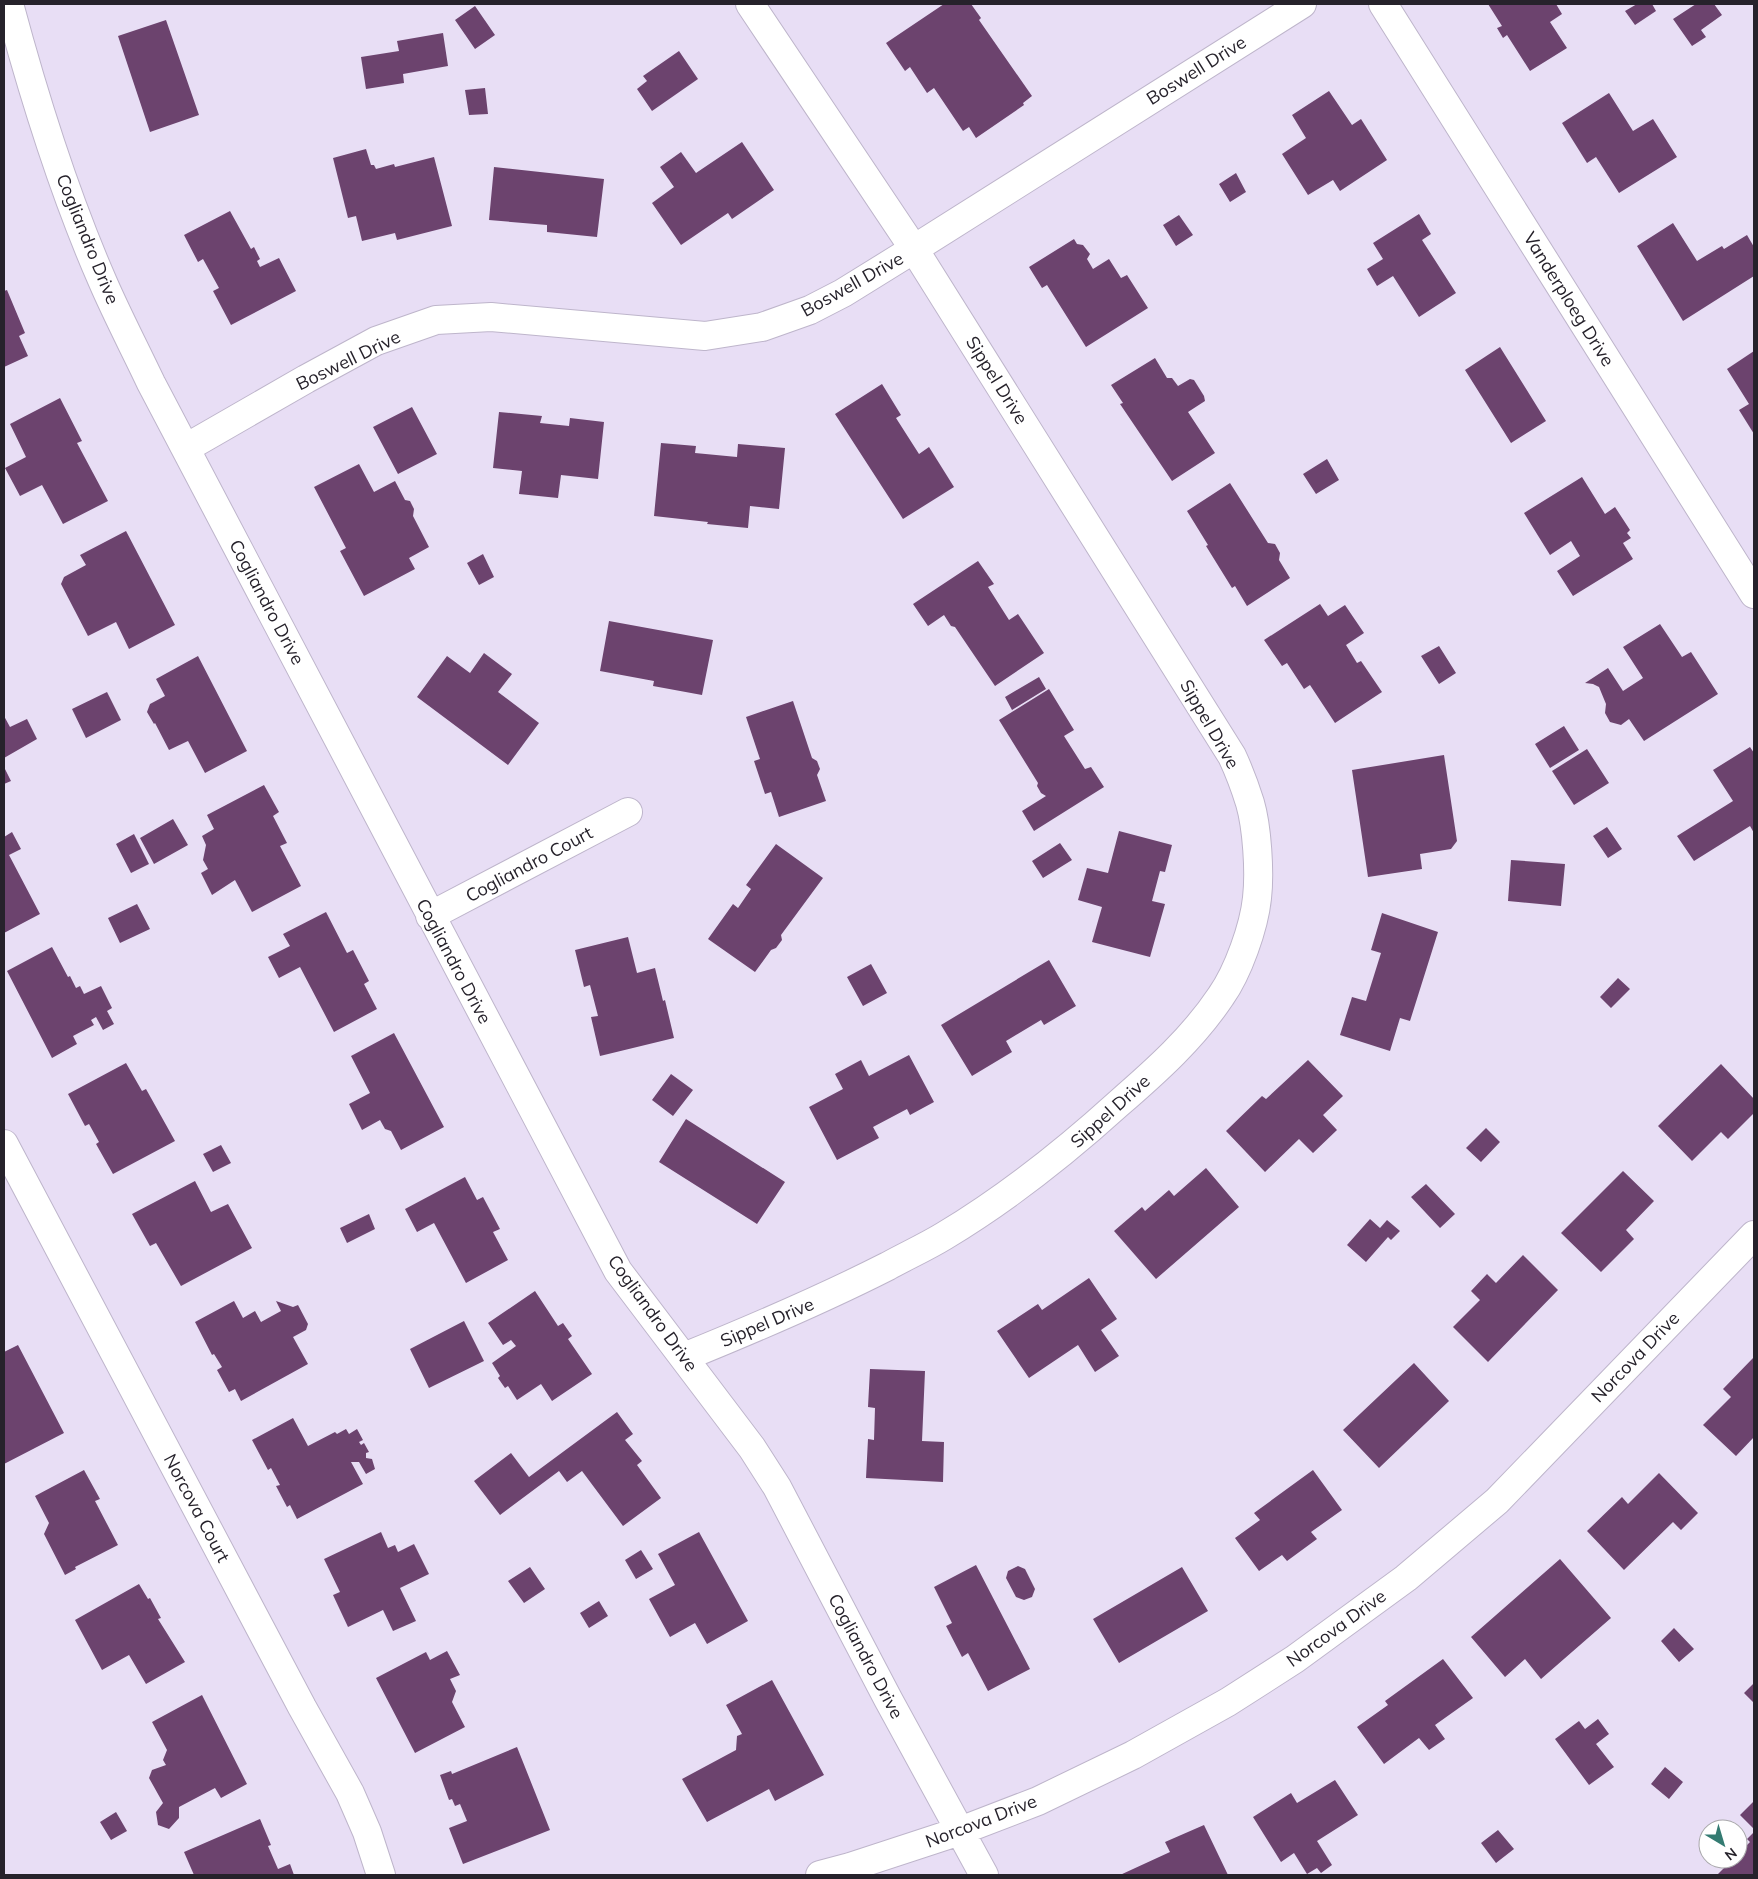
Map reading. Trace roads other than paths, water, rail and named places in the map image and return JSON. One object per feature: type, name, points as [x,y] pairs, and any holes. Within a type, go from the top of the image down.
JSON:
[{"type":"street","name":"Cogliandro Drive","points":[[9,4],[30,82],[69,196],[102,281],[151,383],[618,1271],[752,1448],[777,1487],[888,1699],[984,1875]]},
{"type":"street","name":"Sippel Drive","points":[[684,1357],[761,1326],[838,1291],[944,1237],[1067,1150],[1153,1074],[1192,1034],[1222,995],[1247,942],[1257,899],[1258,860],[1251,805],[1232,756],[914,249],[750,4]]},
{"type":"street","name":"Boswell Drive","points":[[186,448],[306,379],[376,342],[436,320],[491,317],[705,336],[762,327],[810,310],[843,293],[914,249],[1302,4]]},
{"type":"street","name":"Vanderploeg Drive","points":[[1383,4],[1754,594]]},
{"type":"street","name":"Cogliandro Court","points":[[430,916],[628,812]]},
{"type":"street","name":"Norcova Court","points":[[4,1144],[350,1794],[367,1832],[381,1875]]},
{"type":"street","name":"Norcova Drive","points":[[820,1875],[960,1831],[1038,1801],[1133,1755],[1228,1702],[1295,1659],[1406,1578],[1496,1500],[1754,1235]]}]
